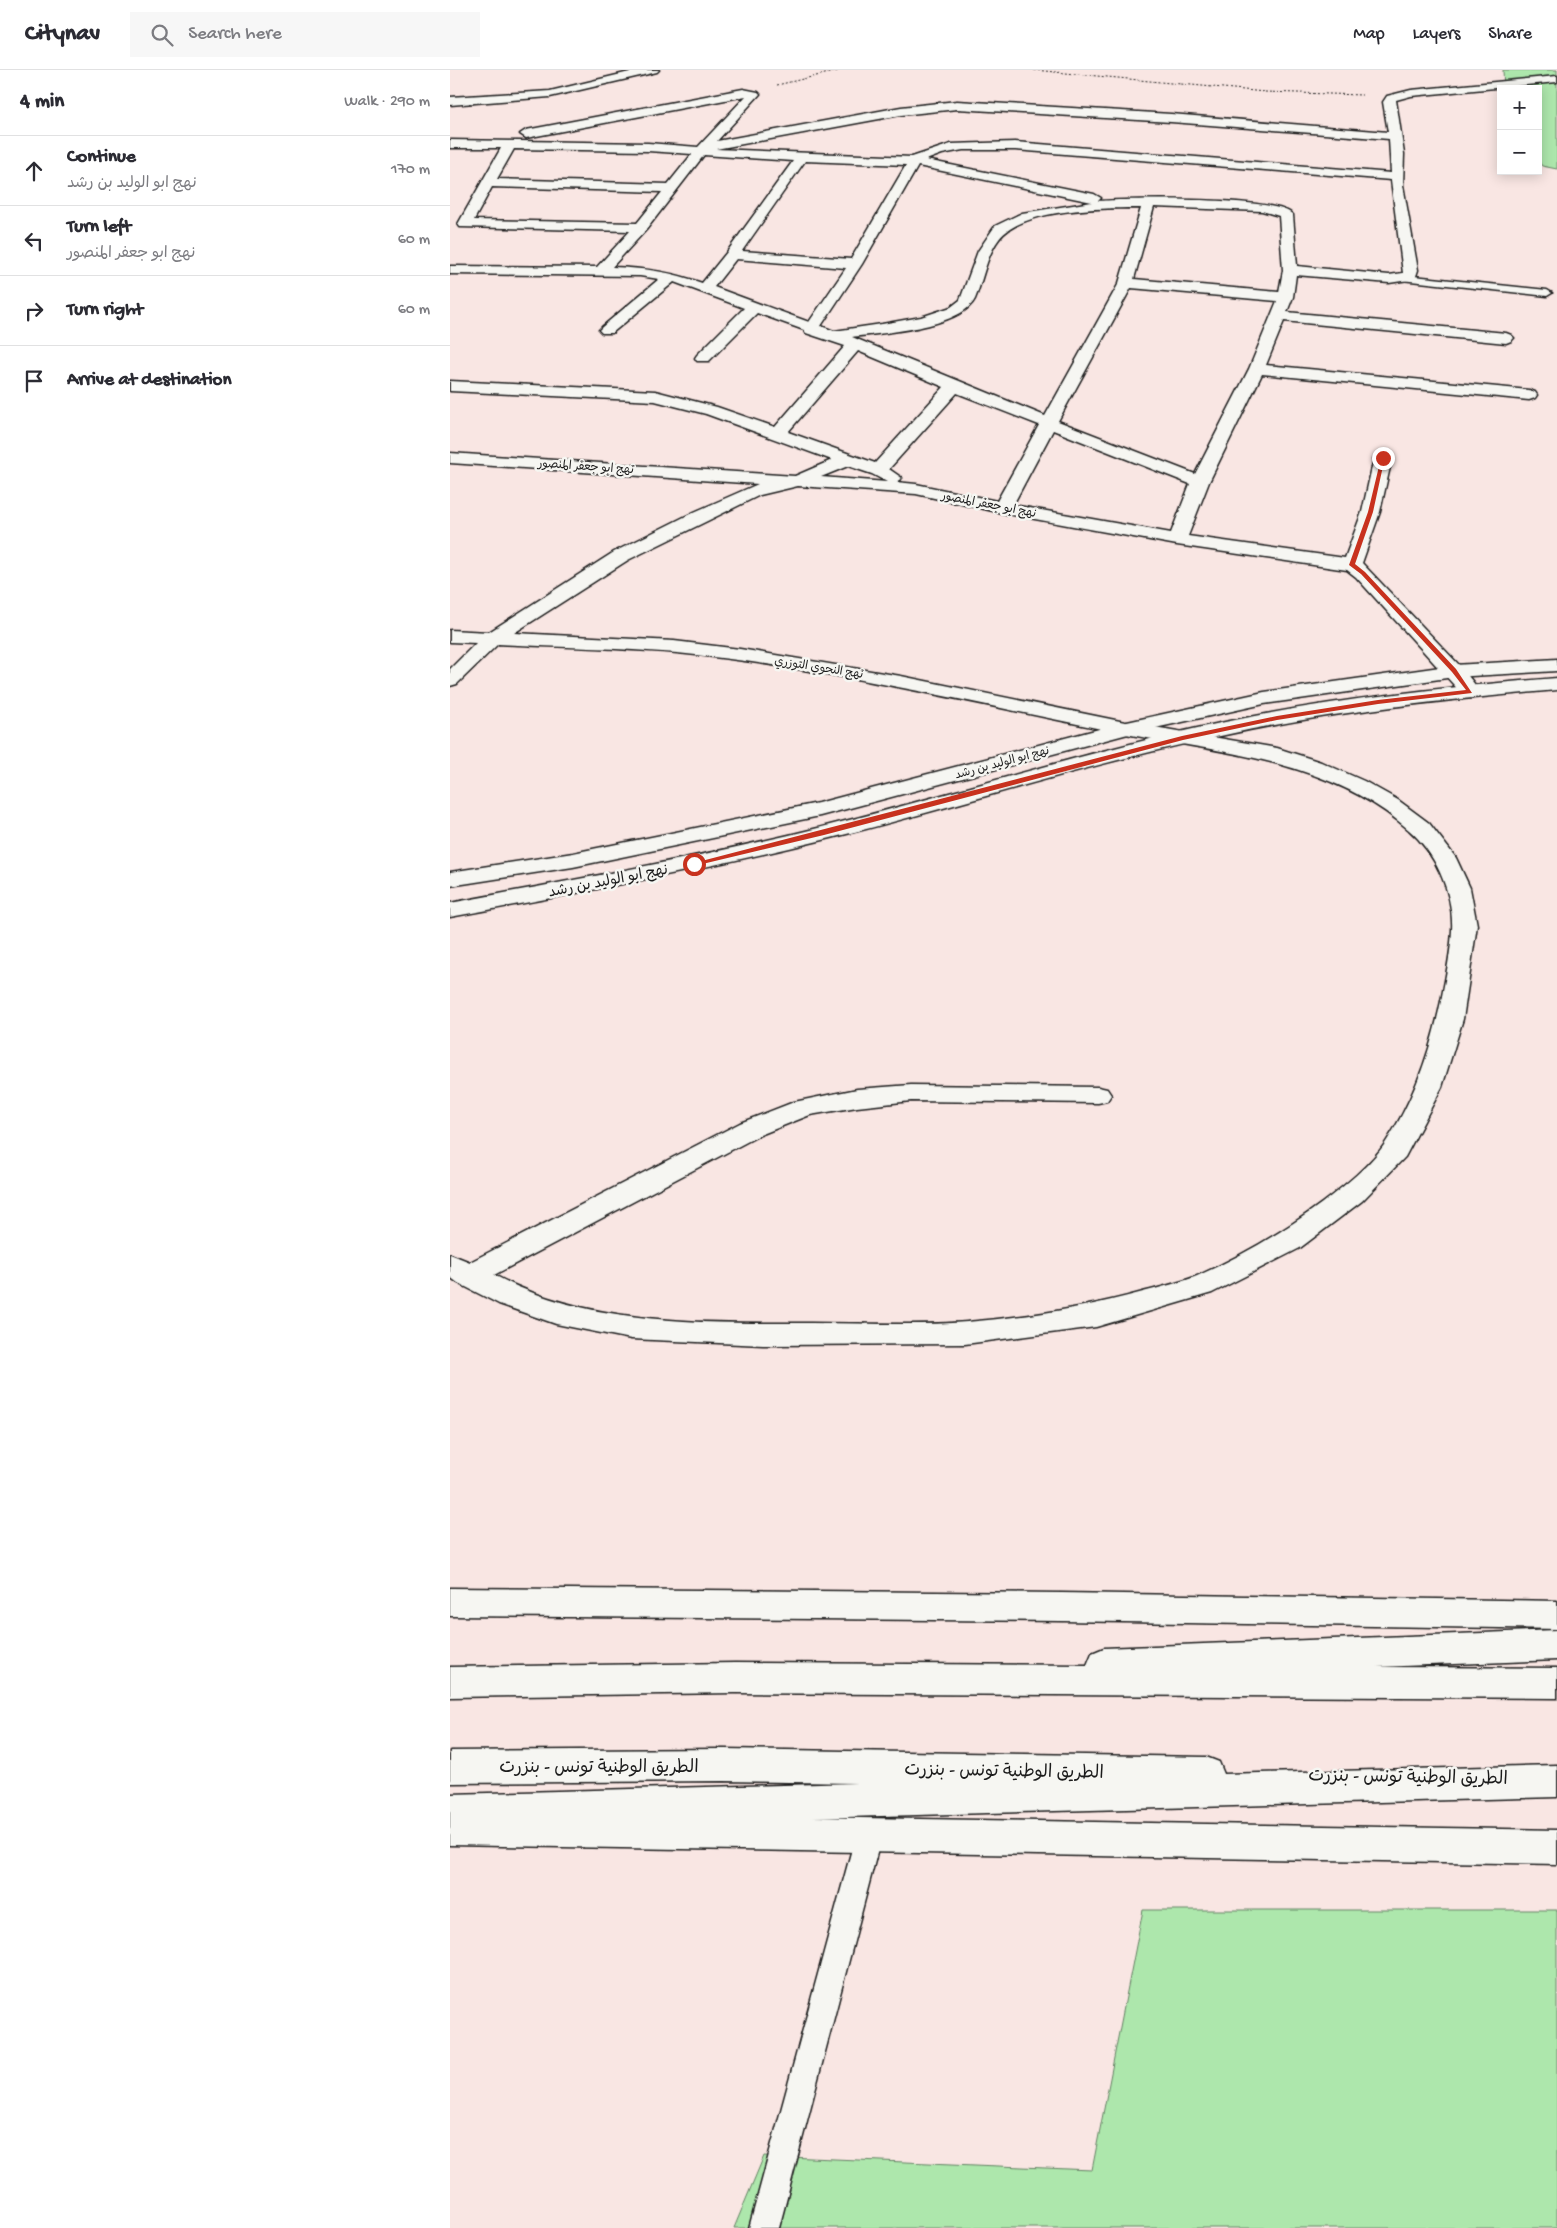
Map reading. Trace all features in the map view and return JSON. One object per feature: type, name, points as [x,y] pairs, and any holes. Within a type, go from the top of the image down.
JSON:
[{"type":"main road","points":[[450,101],[550,94],[653,70]]},
{"type":"main road","points":[[1290,270],[1389,279],[1410,276],[1411,270],[1398,177],[1395,136],[1389,102],[1396,96],[1557,79]]},
{"type":"main road","points":[[493,144],[529,133],[612,116],[750,92],[754,94],[704,148],[641,226],[601,271]]},
{"type":"main road","points":[[704,148],[901,111],[956,105],[1395,136]]},
{"type":"main road","points":[[450,144],[704,148],[801,158],[914,161],[1117,203],[1263,207],[1279,210],[1286,215],[1290,270],[1286,297],[1257,369],[1200,482],[1177,540]]},
{"type":"main road","points":[[465,224],[510,144]]},
{"type":"main road","points":[[812,330],[854,264],[914,161],[930,153],[958,147],[1016,146],[1398,177]]},
{"type":"main road","points":[[705,288],[732,255],[801,158]]},
{"type":"main road","points":[[487,183],[670,188]]},
{"type":"main road","points":[[831,336],[945,315],[966,302],[986,248],[996,233],[1008,224],[1026,216],[1059,209],[1117,203]]},
{"type":"main road","points":[[1002,508],[1126,283],[1148,205]]},
{"type":"main road","points":[[450,224],[641,226]]},
{"type":"main road","points":[[732,255],[854,264]]},
{"type":"main road","points":[[450,270],[640,272],[671,277],[705,288],[812,330],[855,344],[954,386],[1200,482]]},
{"type":"main road","points":[[607,330],[671,277]]},
{"type":"main road","points":[[1126,283],[1286,297]]},
{"type":"main road","points":[[703,358],[754,308]]},
{"type":"main road","points":[[1279,316],[1506,338]]},
{"type":"main road","points":[[778,434],[855,344]]},
{"type":"main road","points":[[1257,369],[1529,394]]},
{"type":"main road","points":[[450,386],[655,396],[689,403],[845,460],[878,470],[916,490]]},
{"type":"main road","points":[[878,470],[954,386]]},
{"type":"main road","name":"نهج ابو جعفر المنصور","points":[[450,458],[916,490],[1177,540],[1352,565]]},
{"type":"main road","points":[[1383,458],[1371,512],[1352,565],[1363,573],[1454,671],[1470,691]]},
{"type":"main road","points":[[450,680],[492,639],[621,556],[754,491],[769,486],[795,482],[845,460]]},
{"type":"main road","name":"نهج النحوي التوزري","points":[[450,636],[674,647],[758,657],[902,682],[1125,728],[1269,753],[1313,767],[1356,786],[1390,805],[1420,828],[1444,858],[1458,888],[1465,925],[1460,971],[1450,1019],[1429,1087],[1395,1151],[1352,1194],[1290,1241],[1202,1286],[1096,1316],[965,1333],[763,1334],[631,1328],[556,1313],[510,1297],[459,1270]]},
{"type":"main road","name":"نهج ابو الوليد بن رشد","points":[[450,880],[573,860],[820,809],[1125,728],[1264,698],[1454,671],[1557,665]]},
{"type":"main road","name":"نهج ابو الوليد بن رشد","points":[[450,910],[712,859],[934,804],[1182,738],[1286,717],[1378,702],[1470,691],[1557,684]]},
{"type":"main road","points":[[459,1270],[750,1129],[804,1108],[857,1098],[911,1093],[1098,1095]]},
{"type":"main road","points":[[450,1602],[1062,1607],[1557,1615]]},
{"type":"main road","points":[[450,1682],[735,1678],[1557,1644]]},
{"type":"main road","points":[[450,1668],[679,1679]]},
{"type":"main road","points":[[735,1678],[1557,1683]]},
{"type":"main road","name":"الطريق الوطنية تونس - بنزرت","points":[[450,1767],[724,1765],[1557,1780]]},
{"type":"main road","points":[[450,1812],[1557,1780]]},
{"type":"main road","points":[[450,1828],[1557,1847]]},
{"type":"lane","points":[[1404,278],[1547,293]]},
{"type":"lane","points":[[764,2228],[870,1834]]},
{"type":"path","points":[[750,92],[842,70]]},
{"type":"path","points":[[1034,70],[1256,91],[1396,96]]},
{"type":"green space","points":[[1503,70],[1557,70],[1557,169],[1542,166],[1542,85],[1504,85]]},
{"type":"green space","points":[[1143,1910],[1557,1910],[1557,2228],[734,2228],[764,2156],[1092,2170]]},
{"type":"route","points":[[694,864],[821,834],[1182,738],[1277,718],[1378,702],[1470,691],[1454,671],[1363,573],[1352,565],[1371,512],[1383,458]]}]
